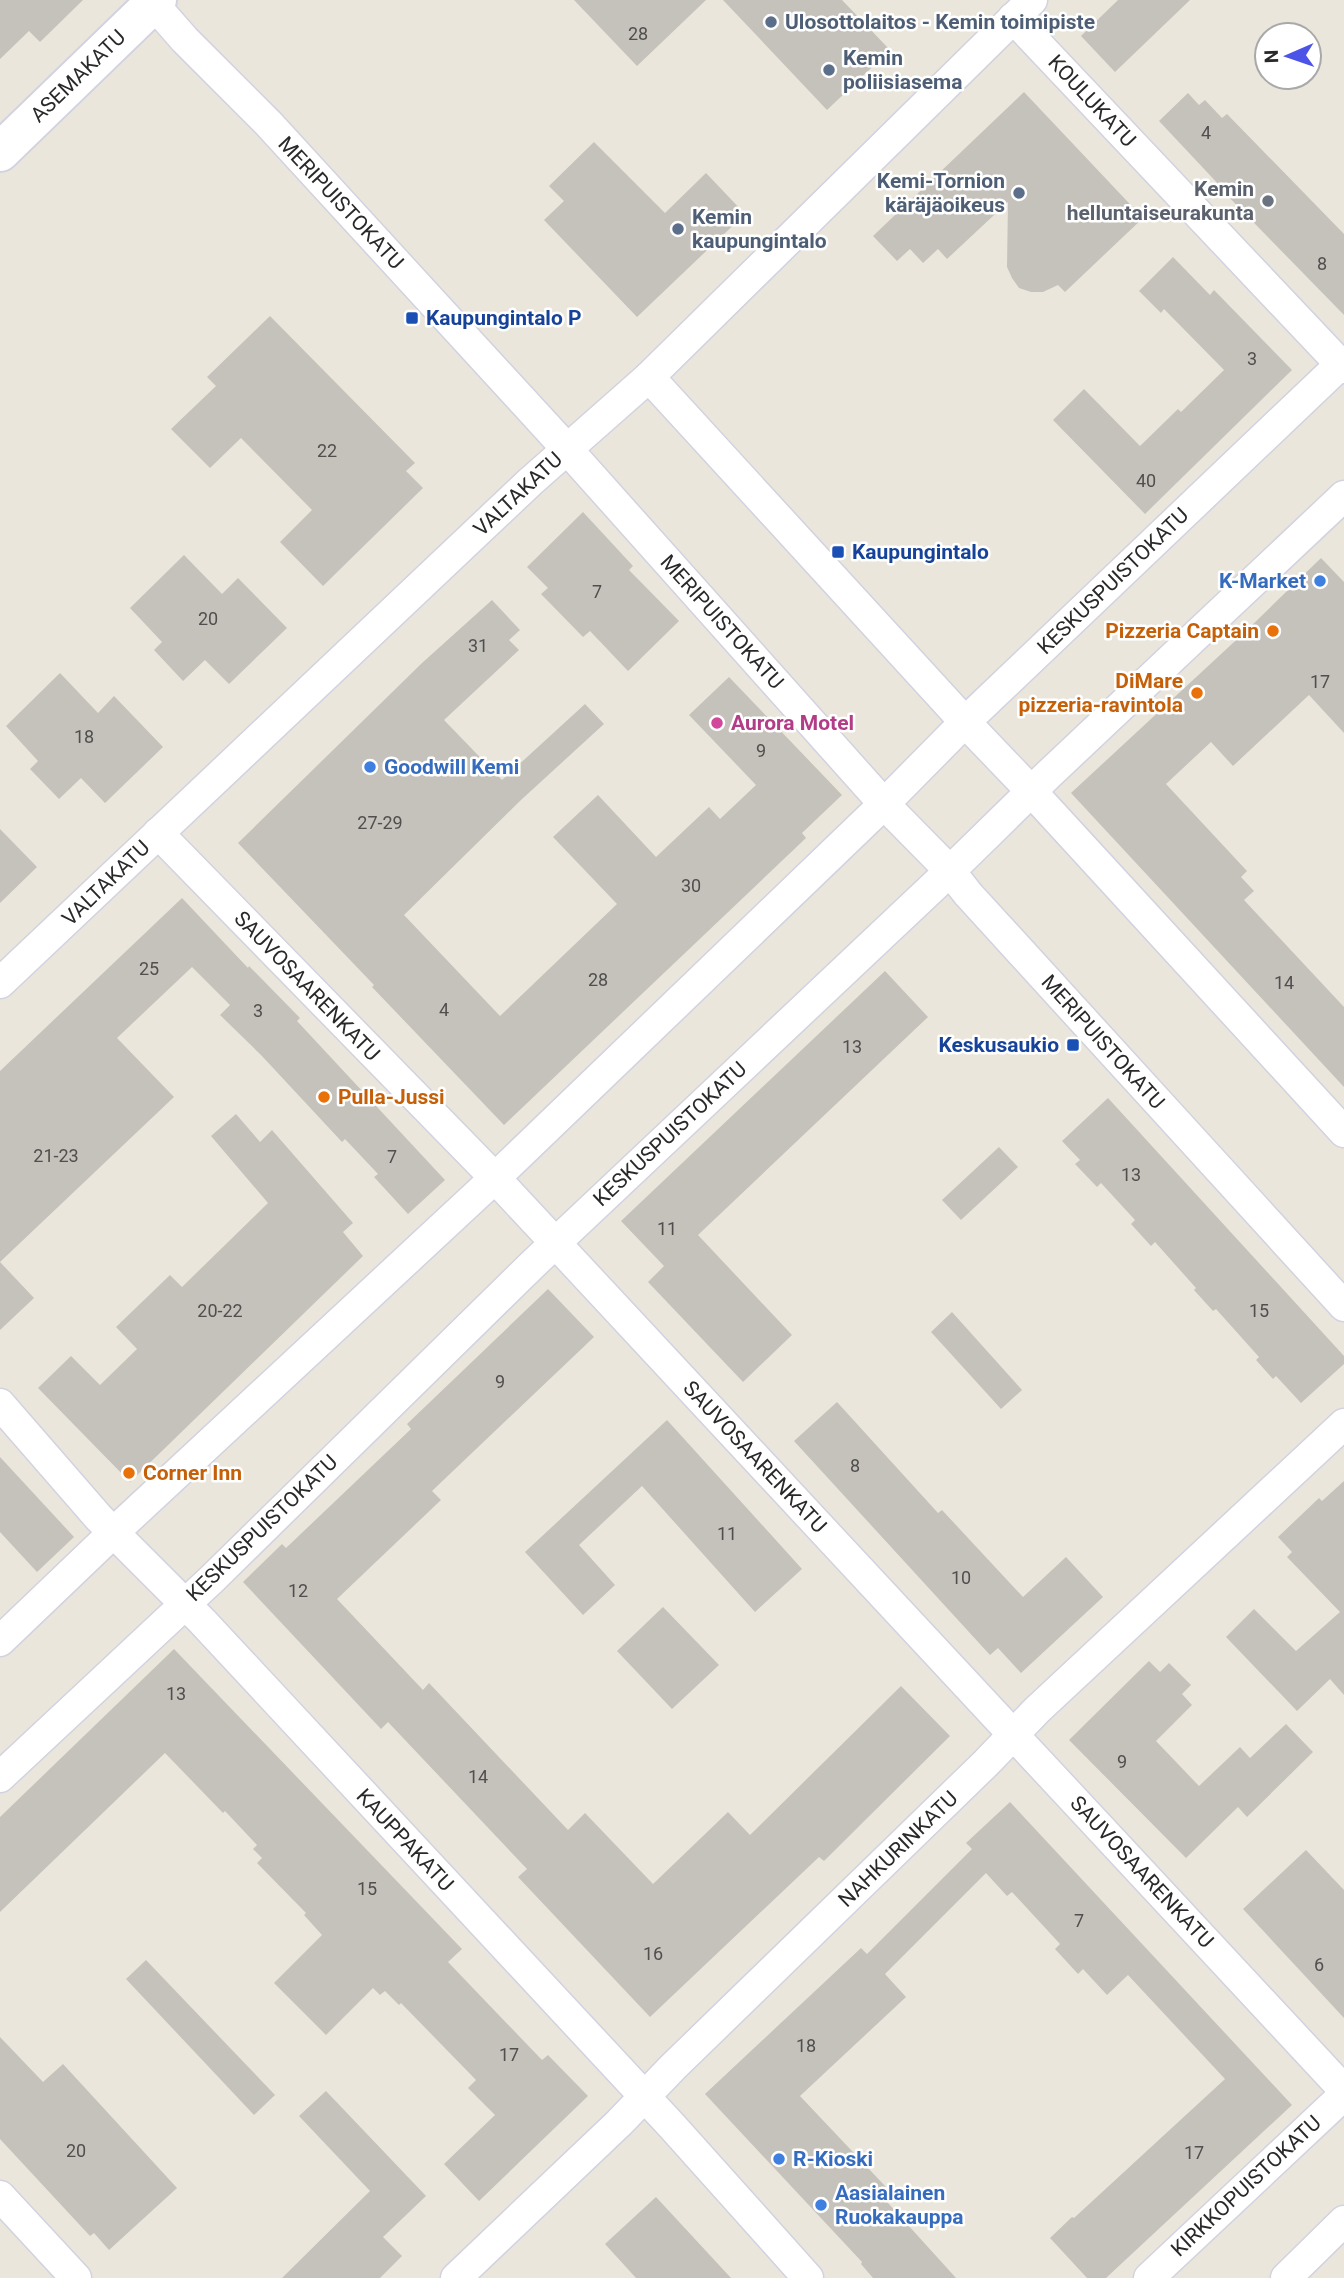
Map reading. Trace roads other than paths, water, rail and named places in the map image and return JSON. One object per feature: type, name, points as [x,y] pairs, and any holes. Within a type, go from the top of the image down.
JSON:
[{"type":"main road","name":"ASEMAKATU","points":[[0,152],[153,1]]},
{"type":"street","name":"MERIPUISTOKATU","points":[[153,1],[185,40],[268,123],[567,449],[884,804],[950,871],[1344,1306]]},
{"type":"street","name":"VALTAKATU","points":[[0,983],[567,449],[649,377],[1022,9]]},
{"type":"street","name":"KOULUKATU","points":[[1022,9],[1343,364]]},
{"type":"street","name":"KESKUSPUISTOKATU","points":[[0,1641],[495,1178],[884,804],[965,722],[1343,364]]},
{"type":"street","points":[[649,377],[1344,1132]]},
{"type":"street","name":"KESKUSPUISTOKATU","points":[[0,1776],[185,1604],[532,1265],[1344,496]]},
{"type":"street","name":"SAUVOSAARENKATU","points":[[158,833],[495,1178],[1344,2092]]},
{"type":"street","name":"KAUPPAKATU","points":[[0,1405],[114,1532],[185,1604],[644,2097],[808,2278]]},
{"type":"street","name":"NAHKURINKATU","points":[[456,2278],[1037,1710],[1344,1424]]},
{"type":"street","name":"KIRKKOPUISTOKATU","points":[[1149,2278],[1344,2092]]},
{"type":"street","points":[[0,2196],[76,2278]]},
{"type":"street","points":[[1286,2278],[1344,2221]]},
{"type":"place","name":"Ulosottolaitos - Kemin toimipiste","points":[[771,22]]},
{"type":"place","name":"Kemin poliisiasema","points":[[829,70]]},
{"type":"place","name":"Kemi-Tornion käräjäoikeus","points":[[1019,193]]},
{"type":"place","name":"Kemin helluntaiseurakunta","points":[[1268,201]]},
{"type":"place","name":"Kemin kaupungintalo","points":[[678,229]]},
{"type":"place","name":"Kaupungintalo P","points":[[412,318]]},
{"type":"place","name":"Kaupungintalo","points":[[838,552]]},
{"type":"place","name":"K-Market","points":[[1320,581]]},
{"type":"place","name":"Pizzeria Captain","points":[[1273,631]]},
{"type":"place","name":"DiMare pizzeria-ravintola","points":[[1197,693]]},
{"type":"place","name":"Aurora Motel","points":[[717,723]]},
{"type":"place","name":"Goodwill Kemi","points":[[370,767]]},
{"type":"place","name":"Keskusaukio","points":[[1073,1045]]},
{"type":"place","name":"Pulla-Jussi","points":[[324,1097]]},
{"type":"place","name":"Corner Inn","points":[[129,1473]]},
{"type":"place","name":"R-Kioski","points":[[779,2159]]},
{"type":"place","name":"Aasialainen Ruokakauppa","points":[[821,2205]]}]
